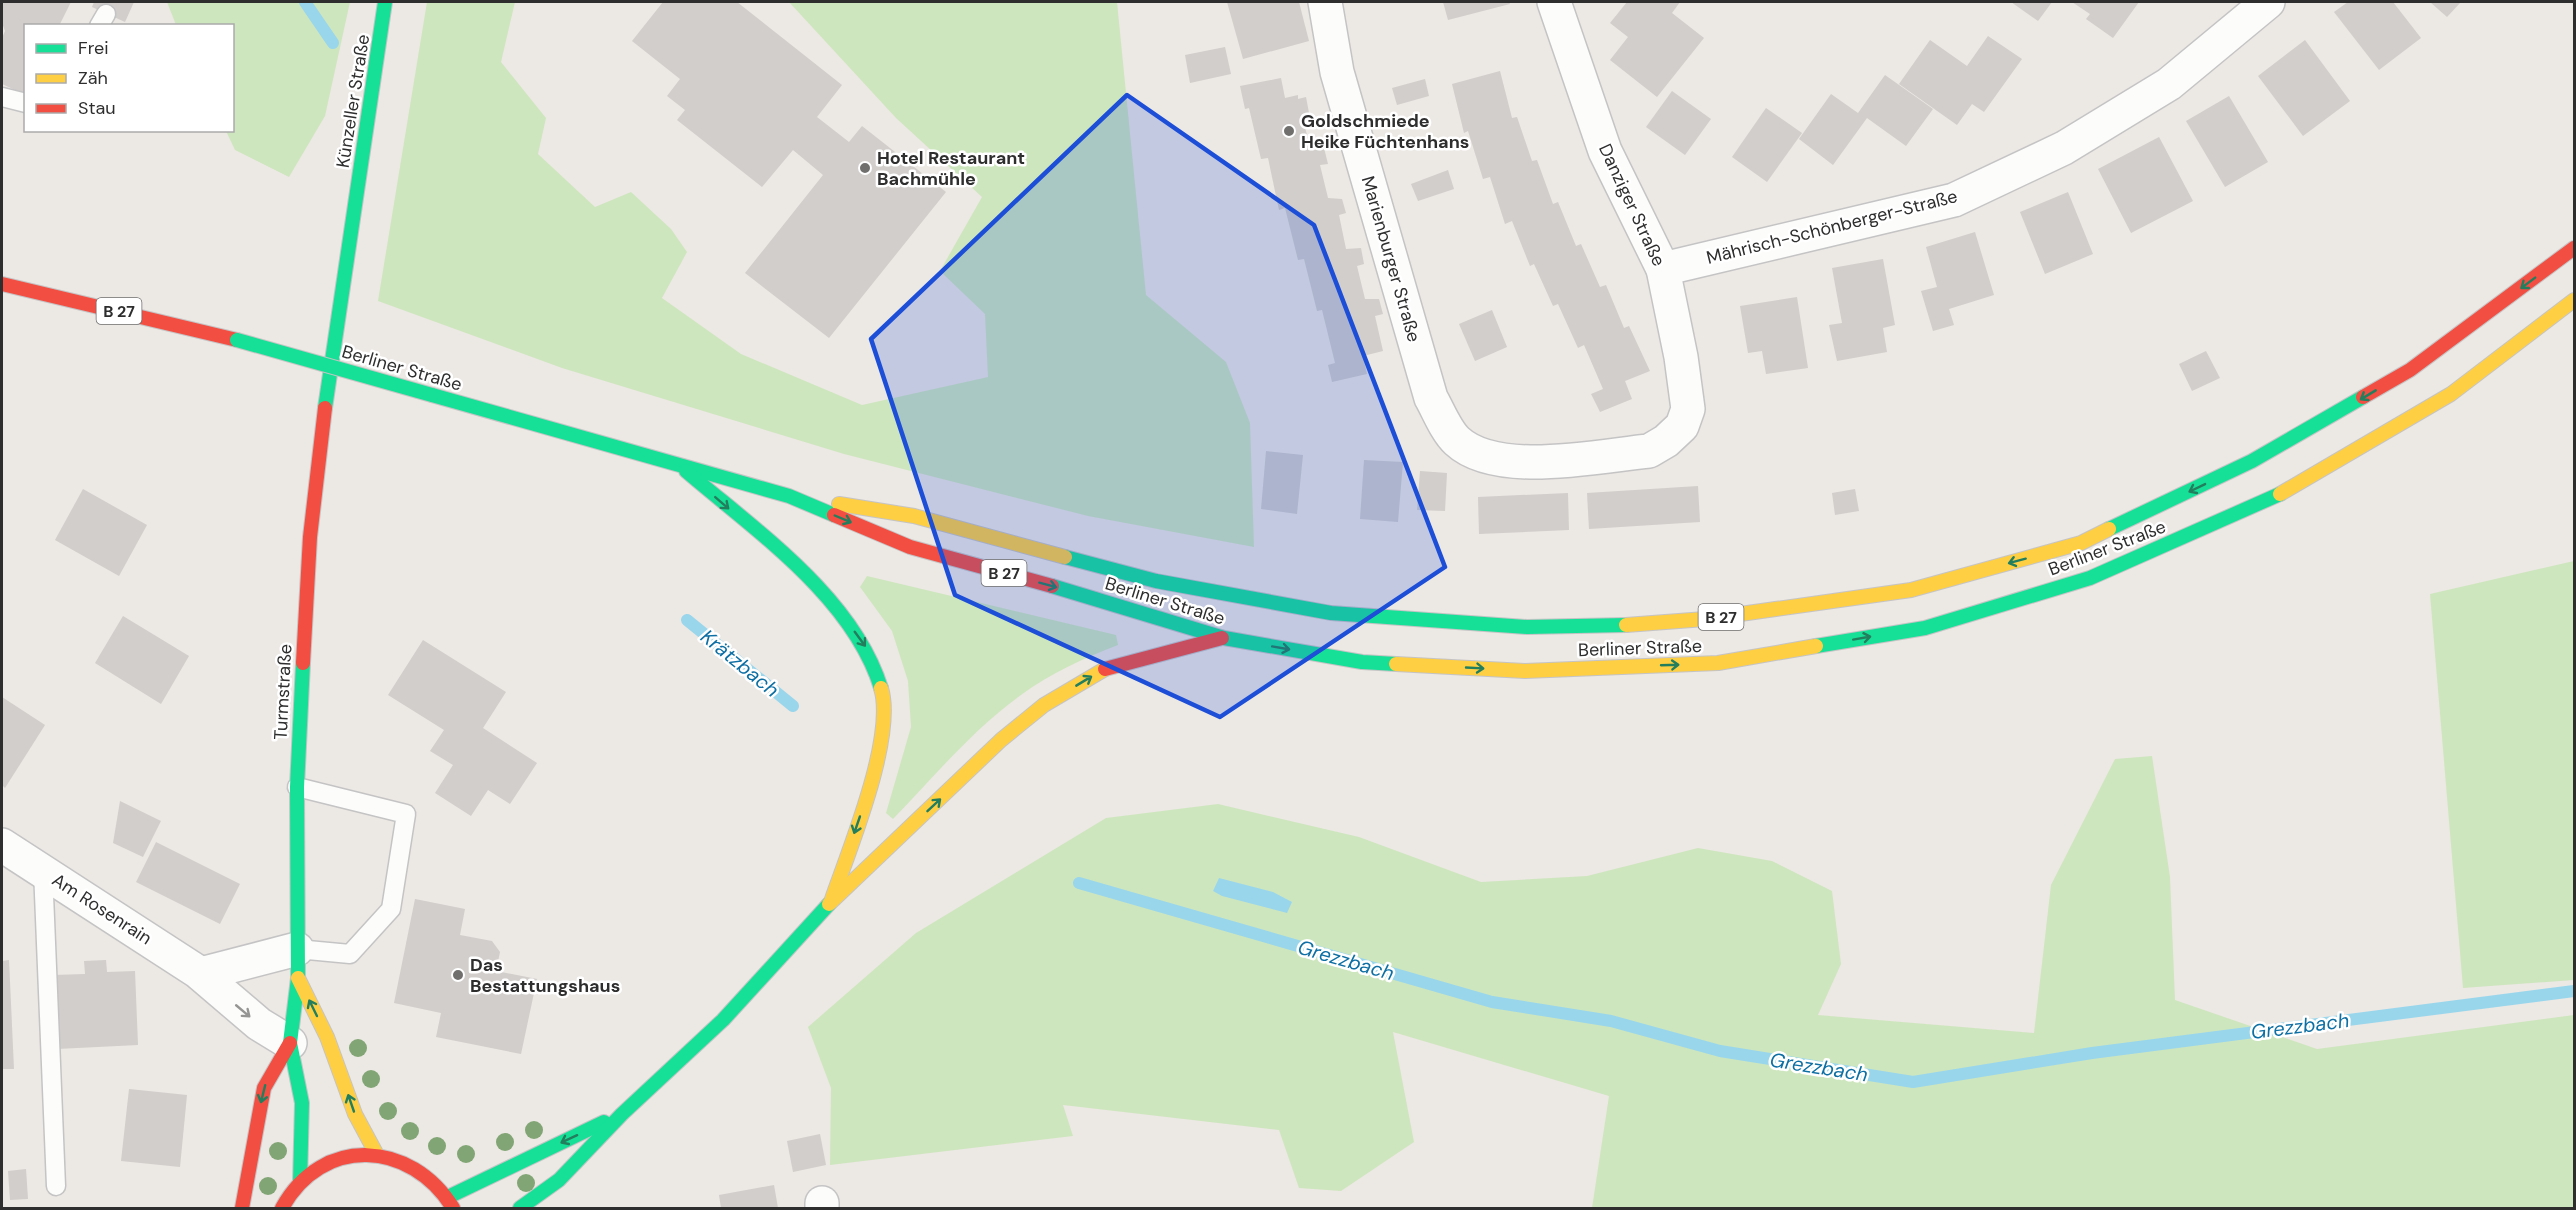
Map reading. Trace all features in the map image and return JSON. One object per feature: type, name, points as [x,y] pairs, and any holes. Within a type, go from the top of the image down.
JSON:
[{"type":"main road","name":"Künzeller Straße","points":[[355,206],[385,2]]},
{"type":"main road","name":"Turmstraße","points":[[300,1182],[302,1104],[290,1043],[298,963],[297,787],[310,537],[320,444],[355,206]]},
{"type":"main road","name":"Berliner Straße","points":[[789,496],[914,516],[1156,581],[1331,613],[1527,627],[1616,626],[1716,617],[1911,590],[2081,543],[2252,461],[2346,409],[2410,370],[2574,248]]},
{"type":"main road","name":"Berliner Straße","points":[[2,284],[237,340],[789,496],[910,547],[1144,612],[1224,638],[1362,662],[1525,671],[1718,663],[1925,628],[2090,578],[2268,501],[2451,394],[2512,350],[2574,300]]},
{"type":"main road","points":[[678,464],[799,571],[838,610],[869,652],[884,697],[880,755],[830,903]]},
{"type":"main road","points":[[520,1209],[559,1180],[622,1114],[723,1020],[830,903],[1001,740],[1044,705],[1103,669],[1224,638]]},
{"type":"main road","points":[[298,963],[355,1114],[377,1155]]},
{"type":"main road","points":[[242,1209],[264,1088],[290,1043]]},
{"type":"main road","points":[[580,1180],[622,1114]]},
{"type":"main road","points":[[282,1209],[300,1182],[330,1161],[353,1155],[377,1155],[405,1162],[429,1176],[451,1203],[622,1114]]},
{"type":"street","name":"Marienburger Straße","points":[[1325,2],[1337,72],[1431,398],[1457,441]]},
{"type":"street","name":"Danziger Straße","points":[[1457,441],[1488,458],[1523,463],[1649,451],[1666,441],[1682,426],[1688,409],[1682,357],[1662,269],[1605,152],[1554,2]]},
{"type":"street","name":"Mährisch-Schönberger-Straße","points":[[1662,269],[1954,200],[2064,148],[2169,84],[2268,2]]},
{"type":"street","name":"Am Rosenrain","points":[[2,845],[201,974],[260,1024],[290,1043]]},
{"type":"street","points":[[201,974],[298,963]]},
{"type":"lane","points":[[2,97],[24,102]]},
{"type":"lane","points":[[297,787],[406,814],[391,909],[350,954],[298,963]]},
{"type":"lane","points":[[43,870],[56,1186]]},
{"type":"highlighted area","points":[[1127,95],[1314,225],[1445,567],[1220,717],[955,595],[871,339]]},
{"type":"green space","points":[[167,2],[350,2],[325,116],[289,177],[235,150],[226,132],[234,132],[234,24],[176,24]]},
{"type":"green space","points":[[427,2],[515,2],[501,62],[546,118],[538,154],[595,207],[631,192],[671,229],[687,252],[662,298],[741,354],[862,405],[988,377],[985,314],[940,271],[982,197],[896,118],[789,2],[1117,2],[1146,295],[1226,362],[1250,423],[1254,547],[1088,516],[844,454],[562,368],[378,301]]},
{"type":"green space","points":[[2574,561],[2574,980],[2463,988],[2430,594]]},
{"type":"green space","points":[[867,576],[1116,635],[1118,645],[1056,673],[1003,708],[954,754],[893,819],[886,813],[911,727],[908,681],[892,631],[860,587]]},
{"type":"green space","points":[[2152,756],[2170,877],[2175,1000],[2317,1049],[2574,1015],[2574,1208],[1592,1208],[1609,1096],[1393,1032],[1414,1142],[1341,1191],[1299,1188],[1279,1130],[1063,1105],[1073,1136],[830,1165],[831,1088],[808,1027],[916,933],[1106,818],[1218,804],[1359,837],[1481,882],[1587,876],[1698,848],[1772,861],[1832,891],[1841,964],[1818,1015],[2034,1033],[2051,885],[2115,759]]},
{"type":"water","points":[[1219,878],[1273,892],[1292,902],[1287,913],[1222,896],[1213,891]]},
{"type":"building","points":[[2,2],[71,2],[60,24],[24,24],[24,94],[2,84],[2,38],[5,31],[2,23]]},
{"type":"building","points":[[94,2],[134,2],[125,22],[92,7]]},
{"type":"building","name":"Hotel Restaurant Bachmühle","points":[[663,2],[737,2],[842,85],[817,117],[849,142],[862,126],[946,192],[829,338],[745,273],[823,175],[793,150],[762,187],[677,120],[685,110],[667,96],[680,79],[632,41]]},
{"type":"building","points":[[1227,2],[1299,2],[1309,41],[1243,59]]},
{"type":"building","points":[[1443,2],[1509,2],[1510,4],[1448,20]]},
{"type":"building","points":[[1627,2],[1680,2],[1672,13],[1704,38],[1657,97],[1610,60],[1628,37],[1610,23]]},
{"type":"building","points":[[2011,2],[2052,2],[2038,21]]},
{"type":"building","points":[[2072,2],[2139,2],[2113,38],[2086,19],[2090,14]]},
{"type":"building","points":[[2348,2],[2393,2],[2421,38],[2379,70],[2334,12]]},
{"type":"building","points":[[2430,2],[2461,2],[2447,17]]},
{"type":"building","points":[[1988,36],[2022,59],[1984,112],[1972,104],[1957,125],[1899,84],[1930,40],[1967,66]]},
{"type":"building","points":[[2305,40],[2350,101],[2303,136],[2258,76]]},
{"type":"building","points":[[1225,47],[1231,74],[1190,83],[1185,55]]},
{"type":"building","points":[[1500,71],[1512,118],[1517,117],[1532,161],[1537,160],[1553,204],[1558,202],[1576,246],[1581,244],[1600,287],[1606,285],[1624,328],[1629,326],[1650,371],[1625,381],[1632,399],[1600,412],[1591,394],[1603,389],[1584,345],[1578,348],[1558,304],[1553,306],[1534,264],[1530,266],[1512,221],[1505,224],[1490,177],[1483,179],[1468,131],[1464,133],[1452,84]]},
{"type":"building","points":[[1885,75],[1933,109],[1906,146],[1867,118],[1833,165],[1799,139],[1831,94],[1858,113]]},
{"type":"building","points":[[1281,78],[1285,98],[1298,95],[1298,99],[1306,97],[1309,113],[1302,114],[1310,148],[1324,148],[1328,164],[1320,165],[1328,198],[1342,199],[1346,213],[1339,215],[1346,249],[1361,248],[1364,264],[1357,266],[1365,299],[1379,299],[1383,314],[1375,316],[1383,351],[1363,356],[1367,374],[1332,382],[1328,365],[1335,363],[1322,310],[1317,311],[1304,259],[1298,260],[1285,208],[1279,210],[1268,158],[1261,159],[1249,108],[1245,109],[1240,86]]},
{"type":"building","points":[[1425,79],[1429,96],[1397,105],[1392,88]]},
{"type":"building","points":[[1672,91],[1711,119],[1685,155],[1646,127]]},
{"type":"building","points":[[2229,96],[2268,162],[2225,187],[2186,121]]},
{"type":"building","points":[[1766,108],[1802,133],[1767,182],[1732,157]]},
{"type":"building","points":[[2159,137],[2193,201],[2131,233],[2098,169]]},
{"type":"building","points":[[1448,170],[1454,189],[1418,201],[1411,184]]},
{"type":"building","points":[[2068,192],[2093,254],[2045,274],[2020,212]]},
{"type":"building","points":[[1975,232],[1994,295],[1949,309],[1954,325],[1933,331],[1921,291],[1937,287],[1926,247]]},
{"type":"building","points":[[1883,259],[1895,325],[1883,328],[1887,352],[1837,361],[1829,325],[1842,323],[1832,268]]},
{"type":"building","points":[[1797,297],[1808,368],[1766,374],[1762,351],[1748,353],[1740,306]]},
{"type":"building","points":[[1492,310],[1507,347],[1475,361],[1459,324]]},
{"type":"building","points":[[2206,351],[2220,378],[2192,391],[2179,364]]},
{"type":"building","points":[[1266,451],[1303,455],[1297,514],[1261,509]]},
{"type":"building","points":[[1364,460],[1403,462],[1398,522],[1360,519]]},
{"type":"building","points":[[1420,471],[1447,473],[1445,511],[1417,510]]},
{"type":"building","points":[[1698,486],[1700,522],[1589,529],[1587,493]]},
{"type":"building","points":[[83,489],[147,525],[119,576],[55,540]]},
{"type":"building","points":[[1855,489],[1859,511],[1835,515],[1832,493]]},
{"type":"building","points":[[1568,493],[1569,530],[1479,534],[1478,497]]},
{"type":"building","points":[[123,616],[189,656],[161,704],[95,663]]},
{"type":"building","points":[[423,640],[506,692],[483,728],[537,763],[510,804],[488,790],[471,816],[435,793],[453,765],[430,751],[444,730],[388,695]]},
{"type":"building","points":[[2,697],[45,725],[5,788],[2,785]]},
{"type":"building","points":[[120,801],[161,821],[143,857],[113,843]]},
{"type":"building","points":[[156,842],[240,884],[220,924],[136,882]]},
{"type":"building","name":"Das Bestattungshaus","points":[[415,899],[465,909],[460,935],[492,941],[500,952],[496,971],[537,979],[521,1054],[436,1037],[441,1013],[394,1003]]},
{"type":"building","points":[[9,960],[14,1069],[2,1069],[2,961]]},
{"type":"building","points":[[106,960],[107,972],[135,971],[138,1045],[57,1049],[53,975],[85,974],[84,961]]},
{"type":"building","points":[[129,1089],[187,1095],[180,1167],[121,1161]]},
{"type":"building","points":[[820,1134],[826,1165],[793,1172],[787,1141]]},
{"type":"building","points":[[26,1169],[28,1199],[10,1200],[8,1171]]},
{"type":"building","points":[[774,1185],[778,1208],[721,1208],[719,1195]]},
{"type":"waterway","name":"Krätzbach","points":[[305,2],[333,43]]},
{"type":"waterway","name":"Krätzbach","points":[[687,620],[793,706]]},
{"type":"waterway","name":"Grezzbach","points":[[1079,883],[1492,1002],[1611,1021],[1720,1051],[1913,1082],[2092,1053],[2574,991]]},
{"type":"traffic: fast","points":[[325,408],[385,2]]},
{"type":"traffic: fast","points":[[237,340],[432,395]]},
{"type":"traffic: fast","points":[[432,395],[789,496],[834,515]]},
{"type":"traffic: fast","points":[[2109,529],[2252,461],[2363,397]]},
{"type":"traffic: fast","points":[[686,471],[771,542],[825,595],[849,624],[867,655],[881,688]]},
{"type":"traffic: fast","points":[[1816,646],[1925,628],[2090,578],[2280,494]]},
{"type":"traffic: fast","points":[[1065,557],[1156,581],[1331,613],[1527,627],[1626,625]]},
{"type":"traffic: fast","points":[[1052,586],[1224,638],[1362,662],[1396,664]]},
{"type":"traffic: fast","points":[[300,1182],[302,1103],[290,1043],[298,978],[297,787],[303,663]]},
{"type":"traffic: fast","points":[[520,1208],[559,1180],[622,1114],[723,1020],[829,904]]},
{"type":"traffic: fast","points":[[448,1197],[604,1122]]},
{"type":"traffic: slow","points":[[2280,494],[2451,394],[2574,300]]},
{"type":"traffic: slow","points":[[839,504],[914,516],[1065,557]]},
{"type":"traffic: slow","points":[[1626,625],[1705,619],[1911,590],[2081,543],[2109,529]]},
{"type":"traffic: slow","points":[[1396,664],[1525,671],[1718,663],[1816,646]]},
{"type":"traffic: slow","points":[[829,904],[1001,740],[1044,705],[1105,669]]},
{"type":"traffic: slow","points":[[832,899],[859,824],[877,763],[884,709],[881,688]]},
{"type":"traffic: slow","points":[[298,978],[327,1037],[355,1114],[377,1155]]},
{"type":"traffic: jam","points":[[2363,397],[2410,370],[2574,248]]},
{"type":"traffic: jam","points":[[2,284],[237,340]]},
{"type":"traffic: jam","points":[[303,663],[310,537],[325,408]]},
{"type":"traffic: jam","points":[[834,515],[910,547],[1052,586]]},
{"type":"traffic: jam","points":[[1105,669],[1222,638]]},
{"type":"traffic: jam","points":[[242,1208],[264,1088],[290,1043]]},
{"type":"traffic: jam","points":[[282,1208],[299,1184],[320,1168],[343,1158],[367,1155],[391,1159],[414,1169],[435,1185],[453,1208]]},
{"type":"place","name":"Goldschmiede Heike Füchtenhans","points":[[1289,131]]},
{"type":"place","name":"Hotel Restaurant Bachmühle","points":[[865,168]]},
{"type":"place","name":"Das Bestattungshaus","points":[[458,975]]}]
